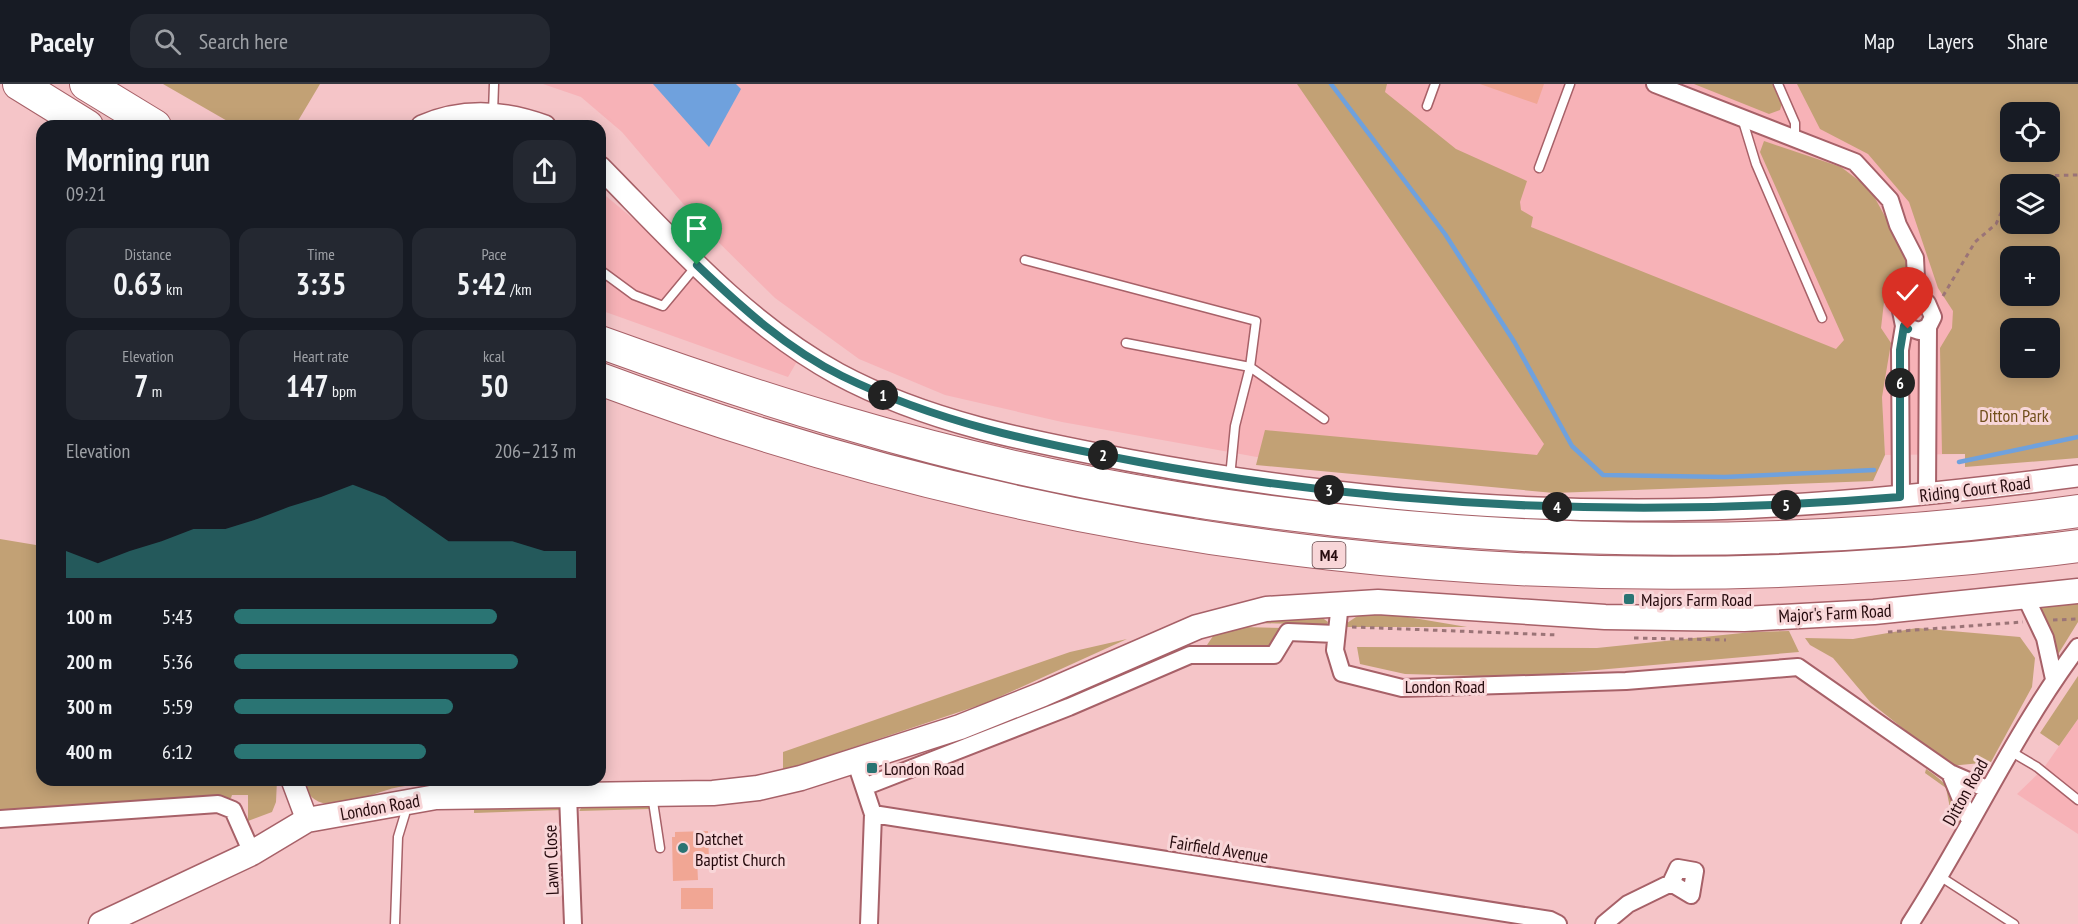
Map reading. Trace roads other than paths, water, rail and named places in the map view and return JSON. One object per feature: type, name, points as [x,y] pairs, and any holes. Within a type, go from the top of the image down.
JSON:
[{"type":"highway","points":[[19,84],[77,120]]},
{"type":"highway","points":[[86,84],[145,120]]},
{"type":"highway","name":"M4","points":[[606,344],[765,399],[1002,463],[1084,481],[1193,500],[1355,522],[1512,535],[1713,538],[1911,529],[2078,511]]},
{"type":"highway","name":"M4","points":[[606,381],[726,424],[917,480],[1147,529],[1361,558],[1531,572],[1739,574],[1913,565],[2078,546]]},
{"type":"main road","name":"Major's Farm Road","points":[[1340,603],[1378,602],[1605,618],[1744,618],[1874,612],[2078,591]]},
{"type":"main road","name":"London Road","points":[[101,924],[252,853],[307,820],[404,801],[479,795],[713,793],[758,788],[855,760],[991,715],[1197,627],[1266,609],[1340,603]]},
{"type":"street","points":[[1655,84],[1856,162],[1890,200],[1898,225],[1915,258],[1917,299]]},
{"type":"street","points":[[444,120],[465,114],[493,113],[528,120]]},
{"type":"street","name":"Riding Court Road","points":[[606,173],[697,265],[759,322],[801,351],[839,374],[887,396],[946,418],[1009,436],[1230,477],[1456,502],[1571,508],[1703,509],[1900,497],[2078,476]]},
{"type":"street","points":[[1900,497],[1900,350],[1904,326],[1901,311],[1907,302],[1917,299],[1931,307],[1933,317],[1928,327],[1927,495]]},
{"type":"street","points":[[1904,326],[1919,332],[1928,327]]},
{"type":"street","points":[[2026,598],[2045,638],[2054,679]]},
{"type":"street","name":"London Road","points":[[1340,603],[1335,650],[1342,674],[1402,688],[1626,681],[1798,667],[1950,773],[1987,789]]},
{"type":"street","points":[[864,787],[1069,707],[1190,655],[1274,655],[1288,633],[1336,634]]},
{"type":"street","name":"Ditton Road","points":[[1910,924],[1941,877],[1987,789],[2010,751],[2054,679],[2078,647]]},
{"type":"street","points":[[855,760],[873,814],[869,924]]},
{"type":"street","points":[[1950,773],[1970,821]]},
{"type":"street","points":[[294,786],[307,820]]},
{"type":"street","name":"Lawn Close","points":[[568,795],[573,924]]},
{"type":"street","points":[[0,819],[218,804],[233,810],[252,853]]},
{"type":"street","name":"Fairfield Avenue","points":[[873,814],[1550,920],[1558,924]]},
{"type":"street","points":[[1604,924],[1628,904],[1671,883]]},
{"type":"lane","points":[[493,113],[494,84]]},
{"type":"lane","points":[[1427,106],[1435,84]]},
{"type":"lane","points":[[1539,168],[1570,84]]},
{"type":"lane","points":[[1778,84],[1795,123],[1795,137]]},
{"type":"lane","points":[[1741,117],[1756,164],[1822,318]]},
{"type":"lane","points":[[1025,261],[1256,321],[1250,367],[1235,426],[1230,477]]},
{"type":"lane","points":[[606,274],[634,295],[663,306],[697,265]]},
{"type":"lane","points":[[1126,344],[1250,367],[1324,419]]},
{"type":"lane","points":[[2010,751],[2037,767],[2078,800]]},
{"type":"lane","points":[[652,794],[660,848]]},
{"type":"lane","points":[[395,924],[398,837],[405,814],[404,801]]},
{"type":"lane","points":[[1941,877],[2014,924]]},
{"type":"water","points":[[653,84],[736,84],[741,89],[709,147]]},
{"type":"waterway","points":[[1331,84],[1445,234],[1515,343],[1572,446],[1603,475],[1725,477],[1874,470]]},
{"type":"waterway","points":[[1959,462],[2078,437]]},
{"type":"place","name":"Majors Farm Road","points":[[1629,599]]},
{"type":"place","name":"London Road","points":[[872,768]]},
{"type":"place","name":"Datchet Baptist Church","points":[[683,848]]},
{"type":"park label","name":"Ditton Park","points":[[2014,415]]}]
